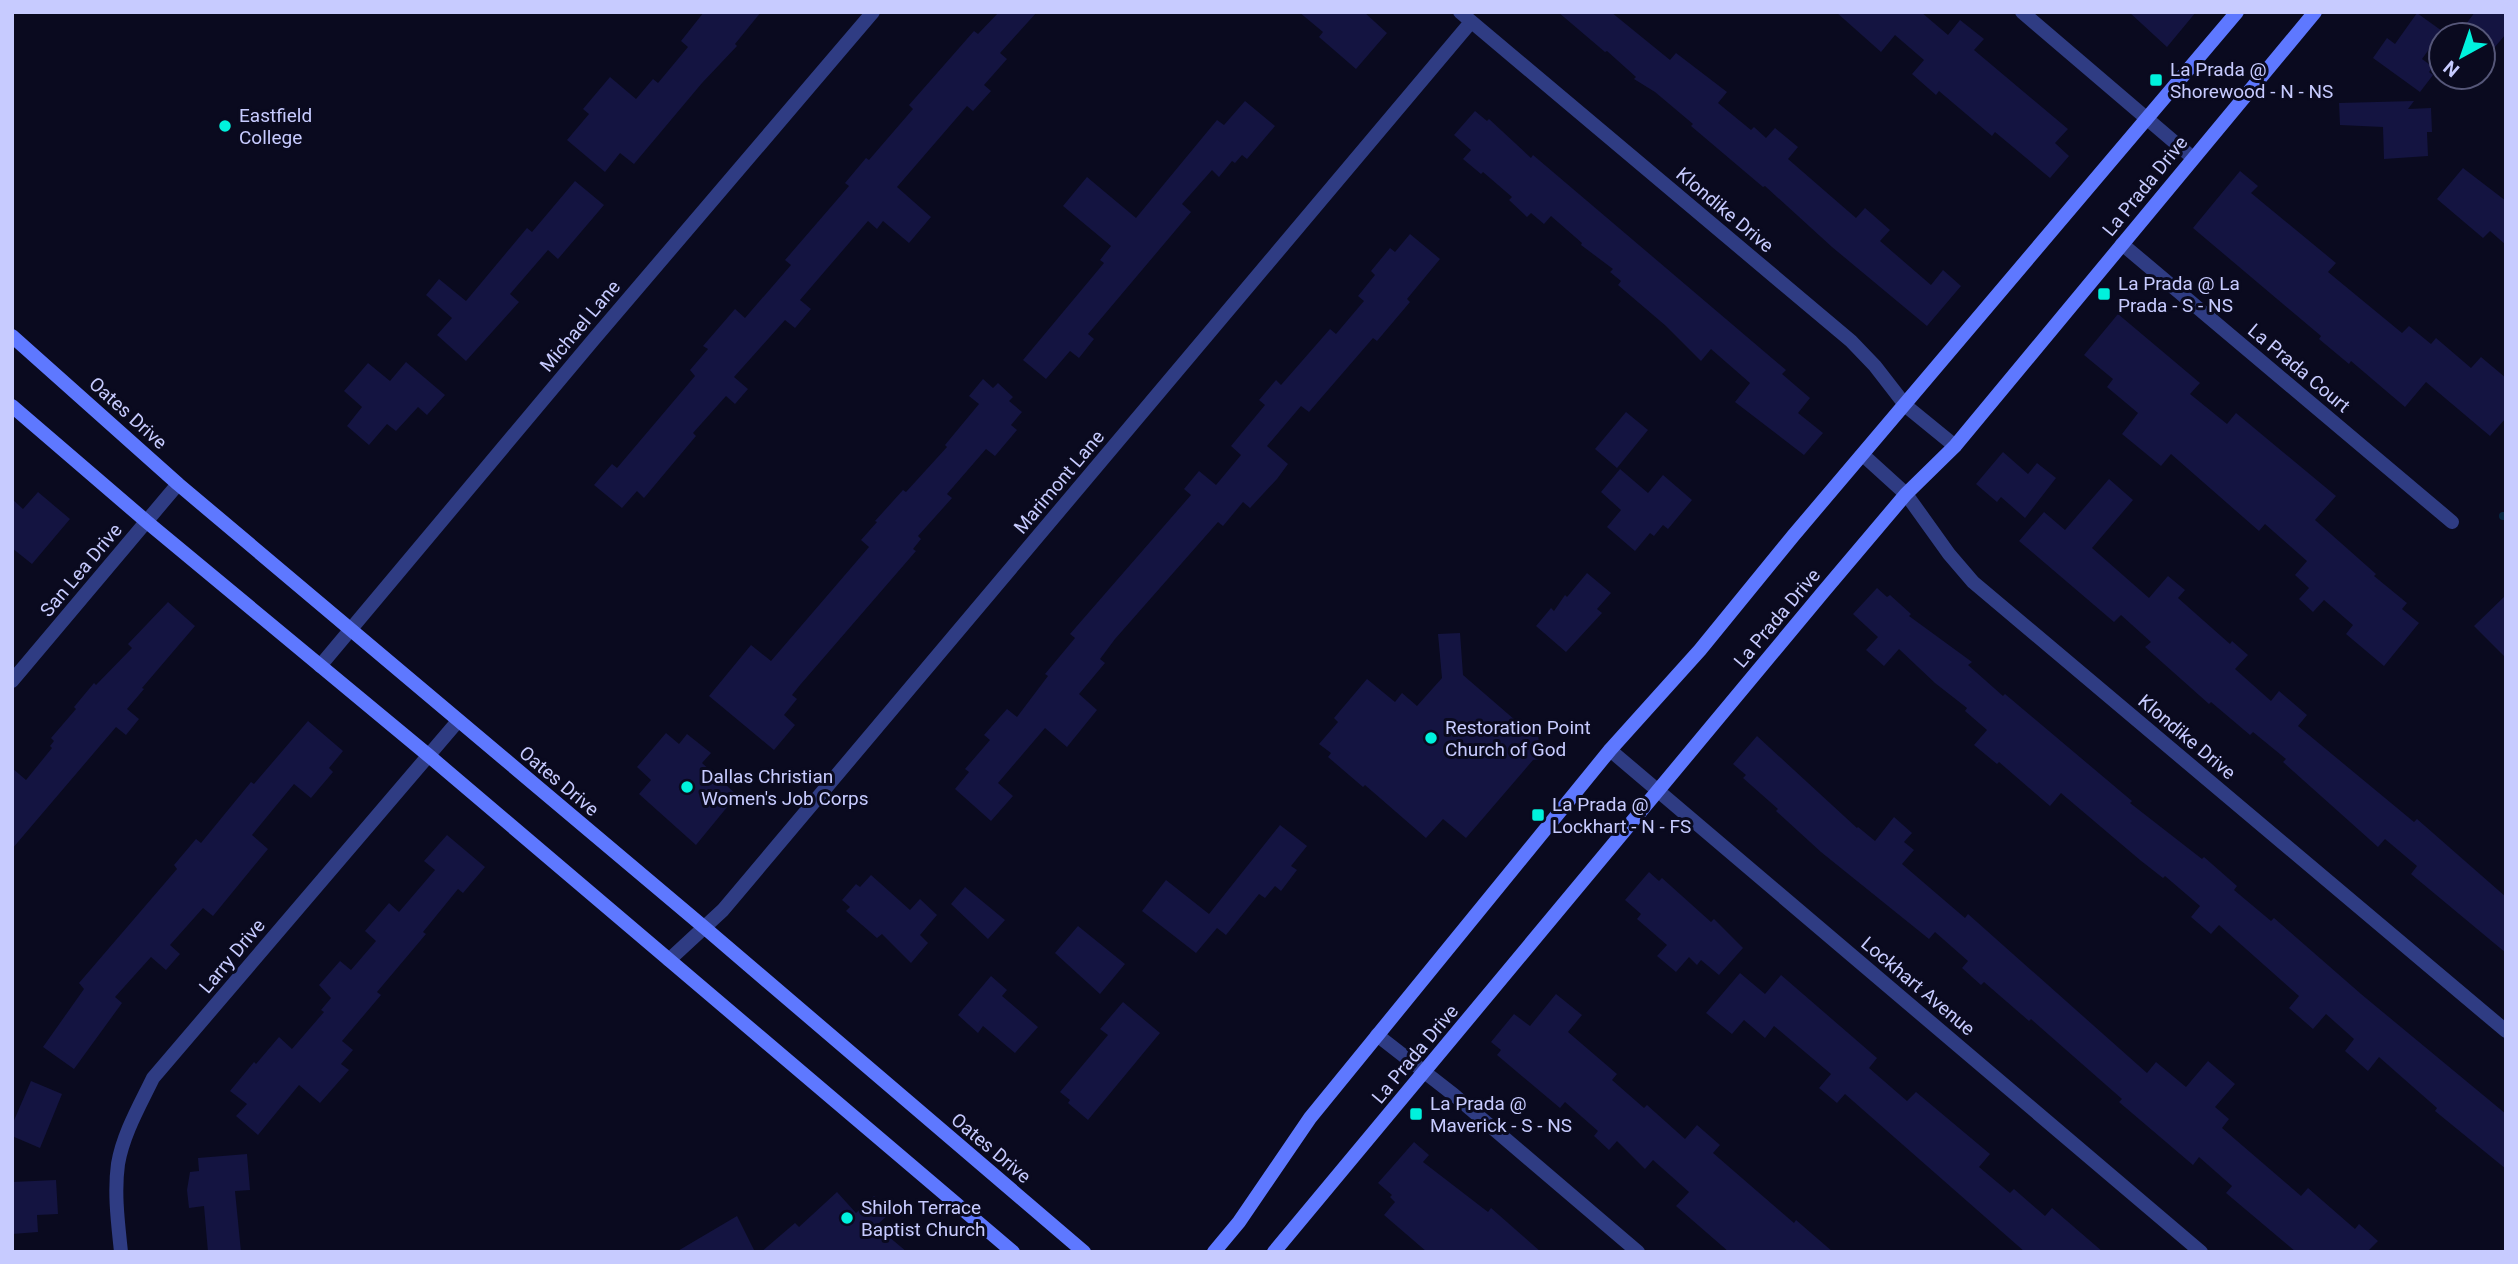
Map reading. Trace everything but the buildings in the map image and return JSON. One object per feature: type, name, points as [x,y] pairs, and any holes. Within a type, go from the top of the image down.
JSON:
[{"type":"main road","name":"La Prada Drive","points":[[1214,1252],[1240,1222],[1310,1118],[1610,750],[1700,650],[2238,12]]},
{"type":"main road","name":"La Prada Drive","points":[[1274,1252],[1906,494],[1955,446],[2315,12]]},
{"type":"main road","name":"Oates Drive","points":[[12,335],[178,484],[1084,1252]]},
{"type":"main road","points":[[12,406],[1013,1252]]},
{"type":"street","name":"Michael Lane","points":[[320,666],[603,328],[873,12]]},
{"type":"street","points":[[2022,12],[2193,158]]},
{"type":"street","name":"Klondike Drive","points":[[1466,17],[1851,341],[1875,366],[1906,406],[1955,446]]},
{"type":"street","name":"Marimont Lane","points":[[669,960],[732,900],[1466,17]]},
{"type":"street","name":"La Prada Court","points":[[2122,244],[2452,522]]},
{"type":"street","name":"Klondike Drive","points":[[1863,455],[1906,494],[1949,554],[1973,582],[2506,1031]]},
{"type":"street","name":"San Lea Drive","points":[[12,681],[178,484]]},
{"type":"street","name":"Larry Drive","points":[[121,1252],[117,1207],[118,1164],[132,1120],[153,1078],[458,721]]},
{"type":"street","name":"Lockhart Avenue","points":[[1610,750],[2201,1252]]},
{"type":"street","points":[[1377,1035],[1638,1252]]},
{"type":"place","name":"La Prada @ Shorewood - N - NS","points":[[2156,80]]},
{"type":"place","name":"Eastfield College","points":[[225,126]]},
{"type":"place","name":"La Prada @ La Prada - S - NS","points":[[2104,294]]},
{"type":"place","name":"Restoration Point Church of God","points":[[1431,738]]},
{"type":"place","name":"Dallas Christian Women's Job Corps","points":[[687,787]]},
{"type":"place","name":"La Prada @ Lockhart - N - FS","points":[[1538,815]]},
{"type":"place","name":"La Prada @ Maverick - S - NS","points":[[1416,1114]]},
{"type":"place","name":"Shiloh Terrace Baptist Church","points":[[847,1218]]}]
